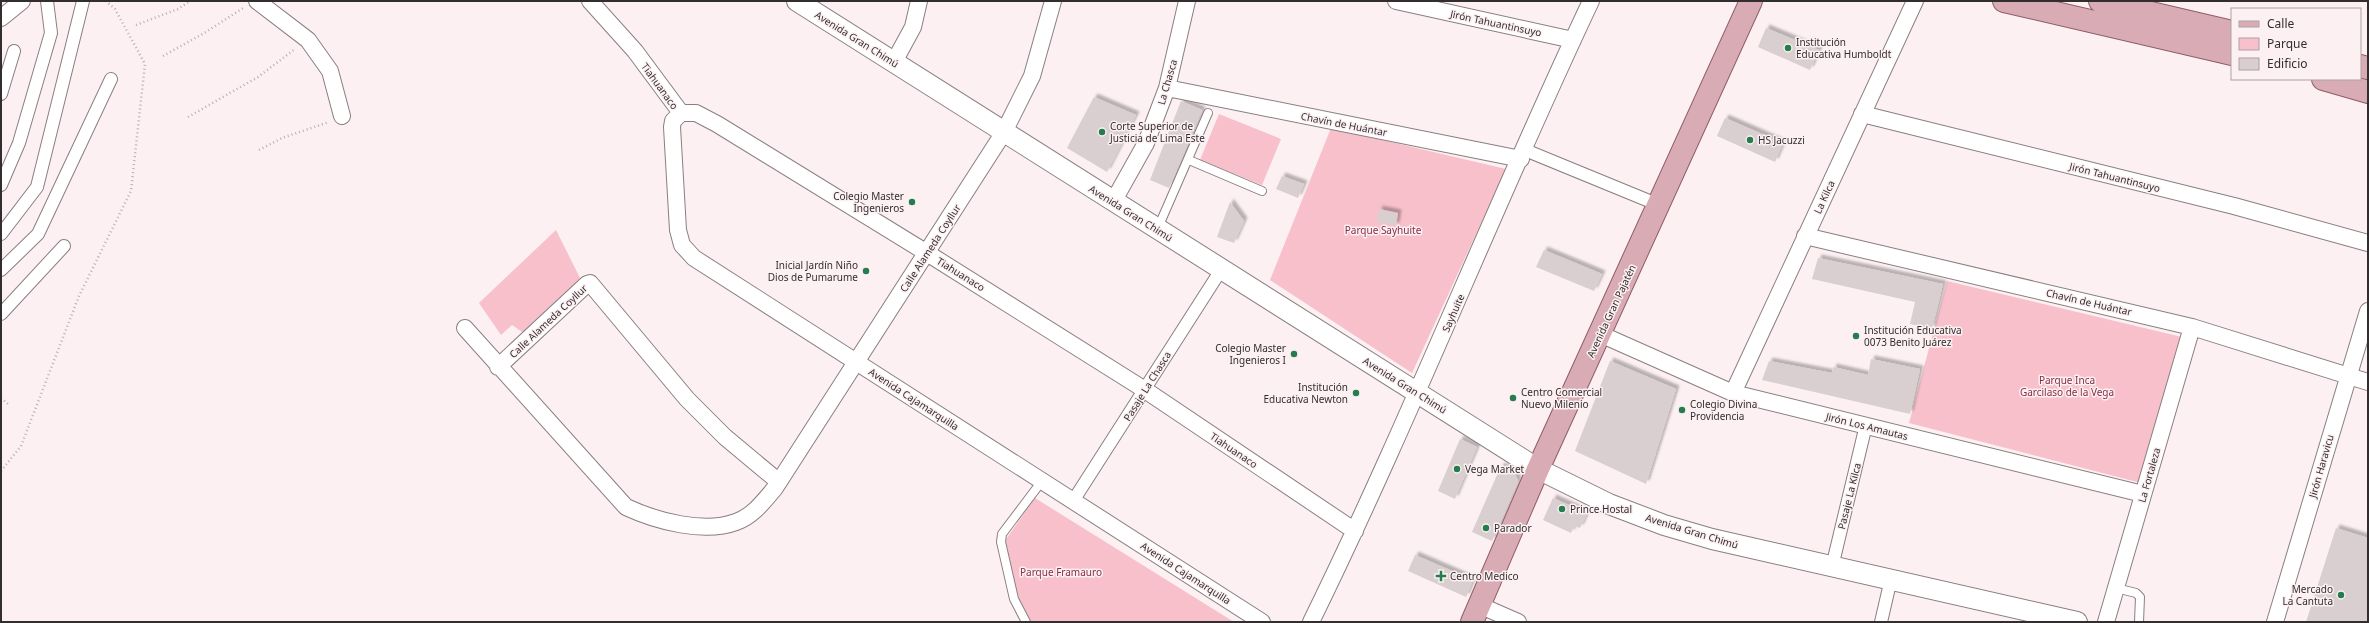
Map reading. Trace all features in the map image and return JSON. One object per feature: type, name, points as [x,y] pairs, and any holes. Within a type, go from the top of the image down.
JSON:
[{"type":"main road","name":"Avenida Gran Pajatén","points":[[1476,614],[1538,469],[1751,1]]},
{"type":"main road","points":[[2004,1],[2231,54]]},
{"type":"main road","points":[[2100,1],[2231,32]]},
{"type":"main road","points":[[2326,80],[2368,92]]},
{"type":"street","points":[[1,18],[22,1]]},
{"type":"street","points":[[1,185],[19,143],[51,33],[47,1]]},
{"type":"street","points":[[1,234],[37,186],[83,1]]},
{"type":"street","name":"Tiahuanaco","points":[[590,1],[635,51],[681,113],[696,113],[717,124],[927,252],[1145,390],[1355,531]]},
{"type":"street","name":"Avenida Gran Chimú","points":[[797,1],[1157,230],[1538,469],[1609,504],[1664,524],[1712,539],[2077,622]]},
{"type":"street","points":[[894,62],[913,27],[919,1]]},
{"type":"street","name":"Calle Alameda Coyllur","points":[[465,328],[498,367],[626,507],[650,518],[714,527],[736,522],[754,512],[779,482],[1004,132],[1032,76],[1053,1]]},
{"type":"street","name":"La Chasca","points":[[1113,202],[1146,143],[1167,88],[1187,1]]},
{"type":"street","name":"Jirón Tahuantinsuyo","points":[[1396,1],[1573,40]]},
{"type":"street","name":"Sayhuite","points":[[1311,622],[1355,531],[1418,393],[1591,1]]},
{"type":"street","name":"La Kilca","points":[[1733,393],[1915,1]]},
{"type":"street","points":[[253,3],[308,40],[330,70],[342,116]]},
{"type":"street","points":[[1,94],[14,51]]},
{"type":"street","points":[[1,270],[38,234],[111,79]]},
{"type":"street","name":"Chavín de Huántar","points":[[1167,88],[1523,154]]},
{"type":"street","name":"Avenida Cajamarquilla","points":[[681,113],[673,121],[672,126],[678,230],[682,245],[694,258],[1262,622]]},
{"type":"street","name":"Jirón Tahuantinsuyo","points":[[1862,114],[2234,206],[2368,243]]},
{"type":"street","points":[[1523,154],[1659,205]]},
{"type":"street","name":"Chavín de Huántar","points":[[1805,236],[2192,327],[2348,374],[2368,382]]},
{"type":"street","points":[[1,314],[64,246]]},
{"type":"street","name":"Pasaje La Chasca","points":[[1074,501],[1221,270]]},
{"type":"street","name":"Calle Alameda Coyllur","points":[[498,367],[590,283],[687,399],[737,447],[779,482]]},
{"type":"street","name":"Jirón Haravicu","points":[[2275,622],[2368,311]]},
{"type":"street","name":"La Fortaleza","points":[[2106,622],[2192,327]]},
{"type":"street","name":"Jirón Los Amautas","points":[[1600,334],[1733,393],[2143,494]]},
{"type":"street","name":"Pasaje La Kilca","points":[[1832,567],[1866,425]]},
{"type":"street","points":[[1881,622],[1891,579]]},
{"type":"street","points":[[1476,614],[1518,622]]},
{"type":"lane","points":[[1157,230],[1189,160],[1208,113]]},
{"type":"lane","points":[[1189,160],[1262,190]]},
{"type":"lane","points":[[1026,622],[1014,599],[1001,542],[1002,534],[1042,481]]},
{"type":"lane","points":[[2116,588],[2136,593],[2140,597],[2139,622]]},
{"type":"path","points":[[1,471],[21,446],[79,296],[131,191],[145,64],[115,9],[106,1]]},
{"type":"path","points":[[136,25],[178,9],[190,1]]},
{"type":"path","points":[[163,56],[253,3]]},
{"type":"path","points":[[188,117],[258,77],[308,40]]},
{"type":"path","points":[[259,150],[282,138],[342,116]]},
{"type":"path","points":[[1,398],[9,405]]},
{"type":"green space","points":[[1219,114],[1281,139],[1262,185],[1200,160]]},
{"type":"green space","name":"Parque Sayhuite","points":[[1331,128],[1506,169],[1412,373],[1270,280]]},
{"type":"green space","points":[[556,230],[583,284],[528,336],[512,325],[501,335],[479,303]]},
{"type":"green space","name":"Parque Inca Garcilaso de la Vega","points":[[1947,281],[2182,337],[2141,483],[1909,423]]},
{"type":"green space","name":"Parque Framauro","points":[[1035,498],[1234,622],[1029,622],[1017,601],[1004,542]]},
{"type":"building","name":"Institución Educativa Humboldt","points":[[1766,28],[1819,50],[1810,70],[1758,47]]},
{"type":"building","name":"Corte Superior de Justicia de Lima Este","points":[[1094,97],[1136,115],[1107,172],[1067,148]]},
{"type":"building","points":[[1181,101],[1202,110],[1169,188],[1150,180]]},
{"type":"building","name":"HS Jacuzzi","points":[[1725,118],[1783,143],[1775,162],[1717,136]]},
{"type":"building","points":[[1282,176],[1304,184],[1298,198],[1276,189]]},
{"type":"building","points":[[1230,202],[1244,221],[1234,243],[1217,237]]},
{"type":"building","points":[[1379,209],[1398,213],[1396,226],[1377,222]]},
{"type":"building","points":[[1544,250],[1602,274],[1594,291],[1536,267]]},
{"type":"building","points":[[1818,258],[1943,284],[1932,329],[1910,324],[1915,302],[1812,279]]},
{"type":"building","points":[[1871,359],[1920,369],[1910,414],[1762,380],[1769,361],[1832,373],[1833,367],[1868,375]]},
{"type":"building","points":[[1610,361],[1676,389],[1646,484],[1575,451]]},
{"type":"building","name":"Vega Market","points":[[1460,439],[1477,447],[1455,499],[1438,491]]},
{"type":"building","points":[[1501,466],[1514,472],[1518,481],[1492,541],[1472,532]]},
{"type":"building","points":[[1553,498],[1587,513],[1580,528],[1574,526],[1571,533],[1543,520]]},
{"type":"building","name":"Mercado La Cantuta","points":[[2336,528],[2368,538],[2368,622],[2306,622]]},
{"type":"building","name":"Centro Medico","points":[[1415,555],[1473,580],[1466,597],[1408,571]]},
{"type":"place","name":"Institución Educativa Humboldt","points":[[1788,48]]},
{"type":"place","name":"Corte Superior de Justicia de Lima Este","points":[[1102,132]]},
{"type":"place","name":"HS Jacuzzi","points":[[1750,140]]},
{"type":"place","name":"Colegio Master Ingenieros","points":[[912,202]]},
{"type":"place","name":"Inicial Jardín Niño Dios de Pumarume","points":[[866,271]]},
{"type":"place","name":"Institución Educativa 0073 Benito Juárez","points":[[1856,336]]},
{"type":"place","name":"Colegio Master Ingenieros I","points":[[1294,354]]},
{"type":"place","name":"Institución Educativa Newton","points":[[1356,393]]},
{"type":"place","name":"Centro Comercial Nuevo Milenio","points":[[1513,398]]},
{"type":"place","name":"Colegio Divina Providencia","points":[[1682,410]]},
{"type":"place","name":"Vega Market","points":[[1457,469]]},
{"type":"place","name":"Prince Hostal","points":[[1562,509]]},
{"type":"place","name":"Parador","points":[[1486,528]]},
{"type":"place","name":"Centro Medico","points":[[1441,576]]},
{"type":"place","name":"Mercado La Cantuta","points":[[2341,595]]}]
